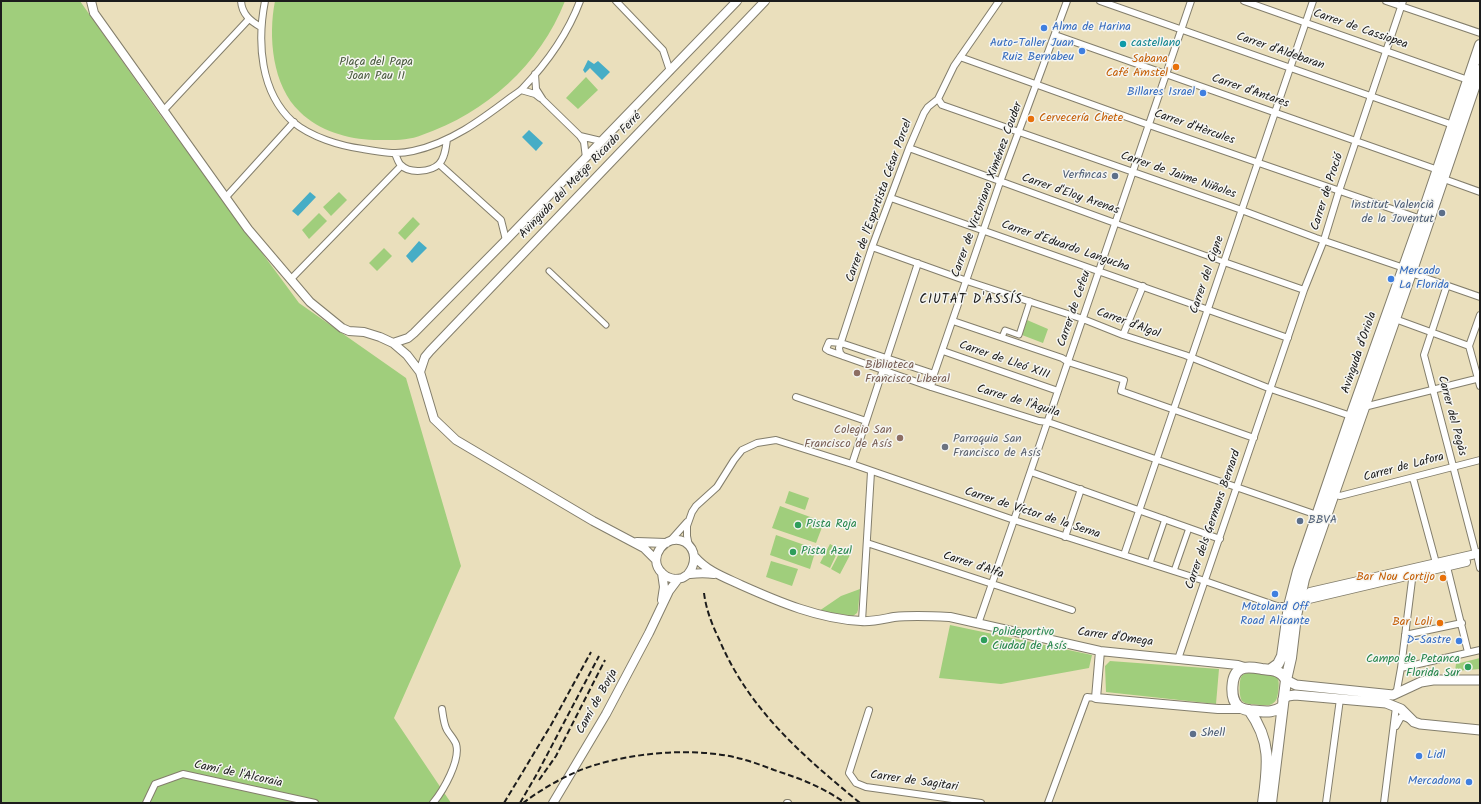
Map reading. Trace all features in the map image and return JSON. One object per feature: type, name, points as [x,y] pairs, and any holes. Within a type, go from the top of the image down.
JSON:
[{"type":"main road","name":"Avinguda d'Oriola","points":[[1271,670],[1278,664],[1282,656],[1295,603],[1306,590],[1334,494],[1394,319],[1422,219],[1480,45]]},
{"type":"main road","name":"Avinguda d'Oriola","points":[[1271,803],[1286,680],[1291,658],[1298,571],[1351,416],[1444,179],[1480,70]]},
{"type":"main road","name":"Carrer d'Omega","points":[[1248,668],[1271,670],[1281,673],[1286,680]]},
{"type":"main road","points":[[1248,668],[1241,669],[1237,672],[1233,686],[1233,697],[1236,703],[1247,710],[1257,721],[1261,729],[1268,758],[1263,803]]},
{"type":"main road","points":[[1286,680],[1296,685],[1397,694],[1410,686],[1421,682],[1433,680],[1480,680]]},
{"type":"main road","points":[[1396,707],[1397,694]]},
{"type":"main road","points":[[1247,710],[1271,712],[1277,710],[1288,696],[1295,695],[1386,704],[1406,712],[1414,722],[1420,724],[1480,730]]},
{"type":"street","points":[[91,1],[94,13],[248,229],[310,302],[342,328],[380,337],[394,343],[407,355],[420,372],[434,418],[456,440],[593,521],[644,548],[656,560],[659,569],[667,577],[678,579],[688,574],[692,569],[695,557]]},
{"type":"street","points":[[241,1],[241,6],[244,13],[249,19],[261,27]]},
{"type":"street","points":[[265,1],[260,39],[262,65],[279,105],[294,122],[319,137],[350,148],[395,154],[414,151],[447,139],[492,113],[521,90],[547,60],[574,16],[580,1]]},
{"type":"street","points":[[616,1],[663,50],[670,71]]},
{"type":"street","name":"Avinguda del Metge Ricardo Ferré","points":[[394,343],[408,338],[506,240],[737,1]]},
{"type":"street","name":"Avinguda del Metge Ricardo Ferré","points":[[420,372],[425,357],[430,351],[765,1]]},
{"type":"street","name":"Carrer de l'Esportista César Porcel","points":[[842,356],[839,351],[872,247],[909,148],[924,113],[928,107],[938,99],[954,66],[998,1]]},
{"type":"street","name":"Carrer de Victoriano Ximénez Couder","points":[[931,387],[934,374],[1000,182],[1038,84],[1066,1]]},
{"type":"street","name":"Carrer d'Aldebaran","points":[[1100,1],[1453,125]]},
{"type":"street","name":"Carrer de Cefeu","points":[[978,624],[1191,1]]},
{"type":"street","name":"Carrer de Cassiopea","points":[[1244,1],[1468,80]]},
{"type":"street","name":"Carrer del Cigne","points":[[1124,555],[1313,1]]},
{"type":"street","points":[[1386,1],[1402,4],[1480,33]]},
{"type":"street","name":"Carrer de Proció","points":[[1271,389],[1304,290],[1324,240],[1370,96],[1402,4]]},
{"type":"street","points":[[164,111],[249,19]]},
{"type":"street","name":"Carrer d'Antares","points":[[1055,35],[1438,170]]},
{"type":"street","name":"Carrer d'Hèrcules","points":[[960,57],[1149,125],[1422,219]]},
{"type":"street","points":[[535,74],[536,88],[543,100]]},
{"type":"street","points":[[521,90],[535,94],[543,100],[580,136],[586,147],[586,158]]},
{"type":"street","name":"Carrer de Jaime Niñoles","points":[[938,99],[942,105],[1236,208],[1480,297]]},
{"type":"street","points":[[226,197],[294,122]]},
{"type":"street","points":[[580,136],[601,141]]},
{"type":"street","points":[[395,154],[401,166],[424,172],[439,164],[445,151],[447,139]]},
{"type":"street","name":"Carrer d'Eloy Arenas","points":[[909,148],[1224,262]]},
{"type":"street","points":[[439,164],[500,220],[506,240]]},
{"type":"street","points":[[291,279],[401,166]]},
{"type":"street","points":[[1444,179],[1480,192]]},
{"type":"street","name":"Carrer d'Eduardo Langucha","points":[[891,198],[984,230],[1091,270],[1099,271],[1143,286],[1288,338]]},
{"type":"street","name":"Carrer d'Algol","points":[[872,247],[967,281],[1083,319],[1271,389],[1351,416]]},
{"type":"street","points":[[1224,262],[1304,290]]},
{"type":"street","points":[[852,464],[918,263]]},
{"type":"street","points":[[549,271],[606,325]]},
{"type":"street","name":"Carrer del Pegàs","points":[[1447,285],[1430,332],[1424,355],[1432,389],[1479,556],[1480,568]]},
{"type":"street","points":[[1123,335],[1143,286]]},
{"type":"street","points":[[1002,337],[1006,330],[1019,335],[1030,301]]},
{"type":"street","points":[[1480,315],[1469,346],[1480,386]]},
{"type":"street","points":[[1394,319],[1469,346]]},
{"type":"street","points":[[953,321],[1062,358],[1068,362],[1124,380],[1120,391],[1254,438]]},
{"type":"street","name":"Carrer de l'Àguila","points":[[841,344],[829,342],[826,350],[931,387],[1039,421],[1048,422],[1317,515]]},
{"type":"street","points":[[841,344],[934,374]]},
{"type":"street","name":"Carrer de Lleó XIII","points":[[943,351],[1058,391]]},
{"type":"street","points":[[1364,407],[1479,378]]},
{"type":"street","name":"Carrer dels Germans Bernard","points":[[1178,659],[1271,389]]},
{"type":"street","points":[[796,397],[866,421]]},
{"type":"street","name":"Carrer de Víctor de la Serna","points":[[689,519],[700,501],[717,487],[742,450],[757,442],[768,440],[782,441],[1014,520],[1205,581],[1277,606],[1295,603]]},
{"type":"street","name":"Carrer de Lafora","points":[[1334,494],[1340,496],[1480,460]]},
{"type":"street","points":[[862,621],[871,472]]},
{"type":"street","points":[[1031,472],[1220,539]]},
{"type":"street","points":[[1413,478],[1436,563]]},
{"type":"street","points":[[1065,536],[1081,489]]},
{"type":"street","points":[[656,560],[659,550],[682,530],[689,519]]},
{"type":"street","points":[[689,519],[686,531],[689,546],[695,557],[702,565],[717,574]]},
{"type":"street","points":[[1150,564],[1165,519]]},
{"type":"street","points":[[1174,571],[1189,528]]},
{"type":"street","points":[[632,541],[640,543],[681,541],[689,546]]},
{"type":"street","name":"Carrer d'Alfa","points":[[867,543],[1072,610]]},
{"type":"street","points":[[1295,603],[1413,572],[1436,563],[1479,556]]},
{"type":"street","points":[[1306,590],[1447,567],[1479,556]]},
{"type":"street","points":[[1447,567],[1468,652]]},
{"type":"street","points":[[1397,694],[1413,572]]},
{"type":"street","name":"Camí de Borja","points":[[660,610],[664,587],[662,573]]},
{"type":"street","points":[[688,574],[717,574]]},
{"type":"street","name":"Carrer d'Omega","points":[[717,574],[796,608],[821,616],[862,621],[925,615],[950,617],[1100,651],[1238,665],[1248,668]]},
{"type":"street","name":"Camí de Borja","points":[[553,803],[606,714],[669,591],[678,579]]},
{"type":"street","points":[[1405,635],[1462,623]]},
{"type":"street","points":[[1401,668],[1480,650]]},
{"type":"street","points":[[1096,698],[1100,651]]},
{"type":"street","points":[[1048,803],[1087,697],[1218,709],[1247,710]]},
{"type":"street","points":[[1326,803],[1340,699]]},
{"type":"street","points":[[1384,803],[1396,707]]},
{"type":"street","points":[[433,803],[440,794],[449,777],[457,751],[456,744],[447,730],[442,709]]},
{"type":"street","name":"Carrer de Sagitari","points":[[868,710],[849,772],[856,783],[866,787],[981,803]]},
{"type":"street","points":[[1394,730],[1401,717],[1414,722]]},
{"type":"street","name":"Camí de l'Alcoraia","points":[[146,803],[155,784],[183,774],[315,803]]},
{"type":"green space","points":[[1,1],[80,1],[158,112],[299,303],[406,378],[461,566],[394,718],[451,803],[1,803]]},
{"type":"green space","name":"Plaça del Papa Joan Pau II","points":[[275,1],[565,1],[541,46],[526,66],[489,100],[468,114],[445,126],[417,137],[374,140],[344,136],[325,129],[308,119],[291,101],[283,89],[274,60],[272,29]]},
{"type":"green space","points":[[586,77],[598,90],[578,109],[566,98]]},
{"type":"green space","points":[[339,192],[347,200],[331,216],[323,207]]},
{"type":"green space","points":[[319,213],[327,221],[309,239],[302,230]]},
{"type":"green space","points":[[413,217],[420,224],[405,240],[398,233]]},
{"type":"green space","points":[[384,248],[392,256],[377,271],[369,263]]},
{"type":"green space","points":[[1027,320],[1048,329],[1043,343],[1022,335]]},
{"type":"green space","points":[[789,491],[809,498],[805,510],[785,503]]},
{"type":"green space","name":"Pista Roja","points":[[780,506],[824,522],[816,543],[772,528]]},
{"type":"green space","name":"Pista Azul","points":[[776,535],[816,549],[810,569],[770,555]]},
{"type":"green space","points":[[830,544],[839,549],[830,568],[820,563]]},
{"type":"green space","points":[[841,550],[850,555],[840,574],[831,569]]},
{"type":"green space","points":[[771,561],[798,569],[792,586],[766,577]]},
{"type":"green space","points":[[860,589],[858,610],[853,616],[819,611],[841,596]]},
{"type":"green space","name":"Polideportivo Ciudad de Asís","points":[[950,625],[1092,655],[1089,668],[1001,684],[939,678]]},
{"type":"green space","name":"Campo de Petanca Florida Sur","points":[[1480,658],[1480,669],[1455,671],[1456,664]]},
{"type":"green space","points":[[1110,661],[1219,669],[1216,704],[1106,692],[1105,666]]},
{"type":"green space","points":[[1252,672],[1270,673],[1277,676],[1279,685],[1278,693],[1276,701],[1272,704],[1251,704],[1242,701],[1240,696],[1241,677],[1244,674]]},
{"type":"water","points":[[588,60],[594,64],[598,61],[610,72],[602,80],[590,68],[585,73],[583,70]]},
{"type":"water","points":[[529,130],[543,143],[536,151],[522,137]]},
{"type":"water","points":[[310,192],[316,197],[298,216],[292,211]]},
{"type":"water","points":[[419,241],[427,248],[412,263],[406,256]]},
{"type":"railway","points":[[704,593],[706,605],[716,634],[731,664],[746,688],[779,730],[798,749],[860,803]]},
{"type":"railway","points":[[504,803],[551,725],[591,652]]},
{"type":"railway","points":[[520,803],[599,656]]},
{"type":"railway","points":[[539,780],[556,756],[605,660]]},
{"type":"railway","points":[[523,803],[558,781],[595,765],[649,754],[687,752],[725,755],[750,761],[811,784],[828,792],[845,803]]},
{"type":"place","name":"Alma de Harina","points":[[1044,28]]},
{"type":"place","name":"castellano","points":[[1123,44]]},
{"type":"place","name":"Auto-Taller Juan Ruiz Bernabeu","points":[[1082,51]]},
{"type":"place","name":"Sabana Café Amstel","points":[[1176,67]]},
{"type":"place","name":"Billares Israel","points":[[1203,93]]},
{"type":"place","name":"Cervecería Chete","points":[[1031,119]]},
{"type":"place","name":"Verfincas","points":[[1115,176]]},
{"type":"place","name":"Institut Valencià de la Joventut","points":[[1442,213]]},
{"type":"place","name":"Mercado La Florida","points":[[1391,279]]},
{"type":"place","name":"Biblioteca Francisco Liberal","points":[[857,373]]},
{"type":"place","name":"Colegio San Francisco de Asís","points":[[900,438]]},
{"type":"place","name":"Parroquia San Francisco de Asís","points":[[945,447]]},
{"type":"place","name":"BBVA","points":[[1300,521]]},
{"type":"place","name":"Pista Roja","points":[[798,525]]},
{"type":"place","name":"Pista Azul","points":[[793,552]]},
{"type":"place","name":"Bar Nou Cortijo","points":[[1443,578]]},
{"type":"place","name":"Motoland Off Road Alicante","points":[[1275,594]]},
{"type":"place","name":"Bar Loli","points":[[1440,623]]},
{"type":"place","name":"Polideportivo Ciudad de Asís","points":[[984,640]]},
{"type":"place","name":"D-Sastre","points":[[1459,641]]},
{"type":"place","name":"Campo de Petanca Florida Sur","points":[[1468,667]]},
{"type":"place","name":"Shell","points":[[1193,734]]},
{"type":"place","name":"Lidl","points":[[1419,756]]},
{"type":"place","name":"Mercadona","points":[[1469,782]]},
{"type":"district","name":"CIUTAT D'ASSÍS","points":[[971,301]]}]
